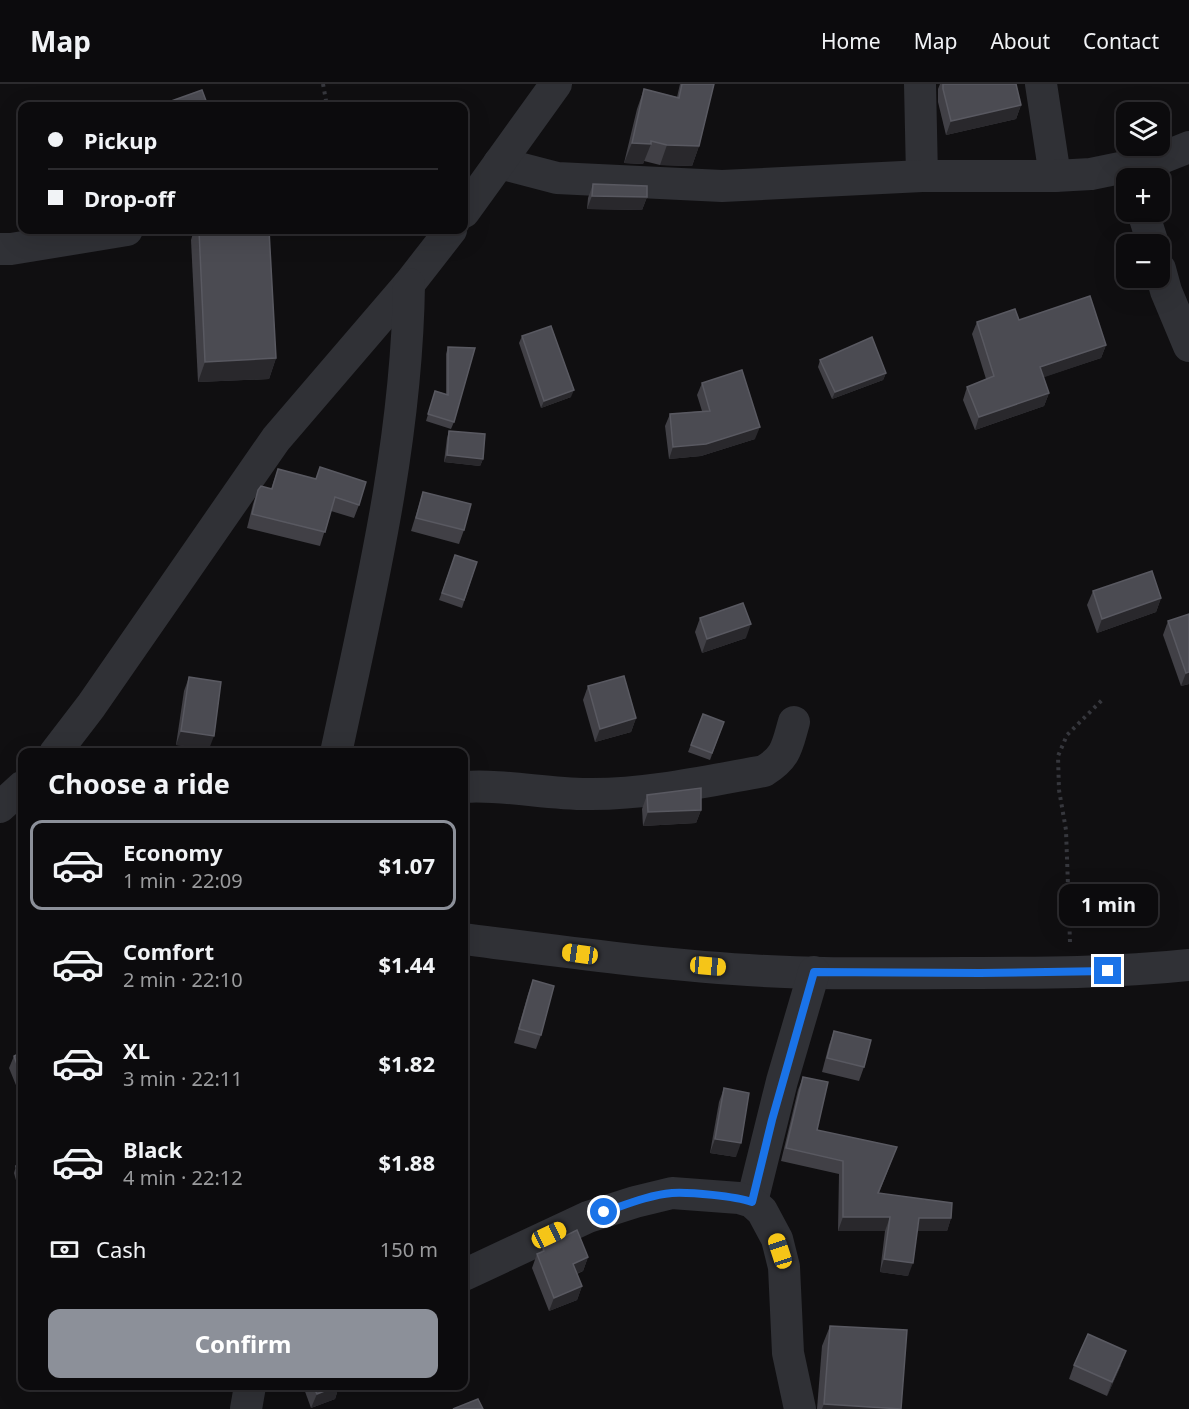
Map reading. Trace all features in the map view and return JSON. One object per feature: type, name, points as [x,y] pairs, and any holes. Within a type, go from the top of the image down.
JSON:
[{"type":"street","points":[[468,206],[556,84]]},
{"type":"street","points":[[920,84],[922,176]]},
{"type":"street","points":[[1041,84],[1055,176]]},
{"type":"street","points":[[1141,168],[1189,147]]},
{"type":"street","points":[[499,163],[557,178],[722,186],[922,176],[1055,176],[1116,173]]},
{"type":"street","points":[[0,249],[103,234]]},
{"type":"street","points":[[58,748],[91,706],[276,439],[409,284],[448,234]]},
{"type":"street","points":[[337,748],[373,578],[396,444],[408,338],[409,284]]},
{"type":"street","points":[[1165,288],[1189,346]]},
{"type":"street","points":[[468,787],[593,794],[669,787],[764,771],[777,763],[785,752],[794,722]]},
{"type":"street","points":[[0,808],[18,791]]},
{"type":"street","points":[[0,808],[18,813]]},
{"type":"street","points":[[468,940],[604,957],[749,970],[1071,973],[1189,965]]},
{"type":"street","points":[[752,1202],[773,1116],[814,972]]},
{"type":"street","points":[[468,1273],[588,1217],[635,1202],[672,1193],[739,1198],[752,1202],[762,1211],[777,1239],[784,1267],[788,1353],[800,1409]]},
{"type":"street","points":[[246,1409],[249,1390]]},
{"type":"path","points":[[323,84],[326,102]]},
{"type":"path","points":[[1071,973],[1066,830],[1059,790],[1058,756],[1067,735],[1103,699]]},
{"type":"building","points":[[682,84],[714,84],[699,146],[667,145],[651,141],[651,144],[632,143],[644,89],[679,98]]},
{"type":"building","points":[[943,84],[1016,84],[1021,105],[951,121]]},
{"type":"building","points":[[202,90],[206,102],[169,102]]},
{"type":"building","points":[[593,184],[647,186],[647,197],[592,196]]},
{"type":"building","points":[[199,234],[269,234],[276,358],[205,362]]},
{"type":"building","points":[[1090,296],[1106,345],[1040,367],[1049,393],[979,417],[967,387],[994,376],[977,322],[1015,309],[1019,320]]},
{"type":"building","points":[[551,326],[574,390],[544,401],[522,336]]},
{"type":"building","points":[[872,337],[886,373],[835,392],[820,360]]},
{"type":"building","points":[[448,347],[475,348],[454,422],[428,414],[435,391],[448,395]]},
{"type":"building","points":[[742,370],[760,427],[706,444],[673,447],[670,414],[710,411],[702,383]]},
{"type":"building","points":[[449,431],[485,434],[483,459],[447,455]]},
{"type":"building","points":[[320,467],[366,482],[359,505],[335,497],[325,532],[252,514],[258,490],[261,486],[272,489],[278,469],[316,479]]},
{"type":"building","points":[[423,492],[471,504],[464,530],[416,518]]},
{"type":"building","points":[[455,555],[477,562],[464,600],[442,593]]},
{"type":"building","points":[[1152,571],[1161,598],[1102,619],[1093,591]]},
{"type":"building","points":[[743,603],[751,624],[707,639],[700,618]]},
{"type":"building","points":[[1189,614],[1189,672],[1186,673],[1168,621]]},
{"type":"building","points":[[624,676],[636,718],[600,729],[588,686]]},
{"type":"building","points":[[189,677],[221,682],[214,736],[181,731]]},
{"type":"building","points":[[703,714],[724,722],[712,753],[691,745]]},
{"type":"building","points":[[701,788],[701,810],[648,812],[647,795]]},
{"type":"building","points":[[533,980],[554,986],[541,1035],[519,1029]]},
{"type":"building","points":[[834,1031],[871,1040],[864,1067],[827,1058]]},
{"type":"building","points":[[18,1054],[18,1067],[14,1056]]},
{"type":"building","points":[[803,1077],[828,1082],[817,1130],[897,1147],[878,1193],[952,1203],[951,1218],[919,1218],[913,1263],[884,1259],[890,1217],[843,1217],[843,1161],[786,1148]]},
{"type":"building","points":[[724,1088],[749,1093],[741,1143],[715,1139]]},
{"type":"building","points":[[577,1230],[588,1257],[573,1264],[582,1286],[554,1298],[537,1254],[544,1251],[543,1247]]},
{"type":"building","points":[[830,1326],[907,1330],[901,1409],[824,1404]]},
{"type":"building","points":[[1088,1334],[1126,1351],[1112,1382],[1074,1365]]},
{"type":"building","points":[[315,1390],[327,1390],[317,1394]]},
{"type":"building","points":[[478,1399],[483,1409],[453,1409]]},
{"type":"route","points":[[604,1212],[672,1193],[739,1198],[752,1202],[772,1120],[814,972],[1071,973],[1108,971]]}]
